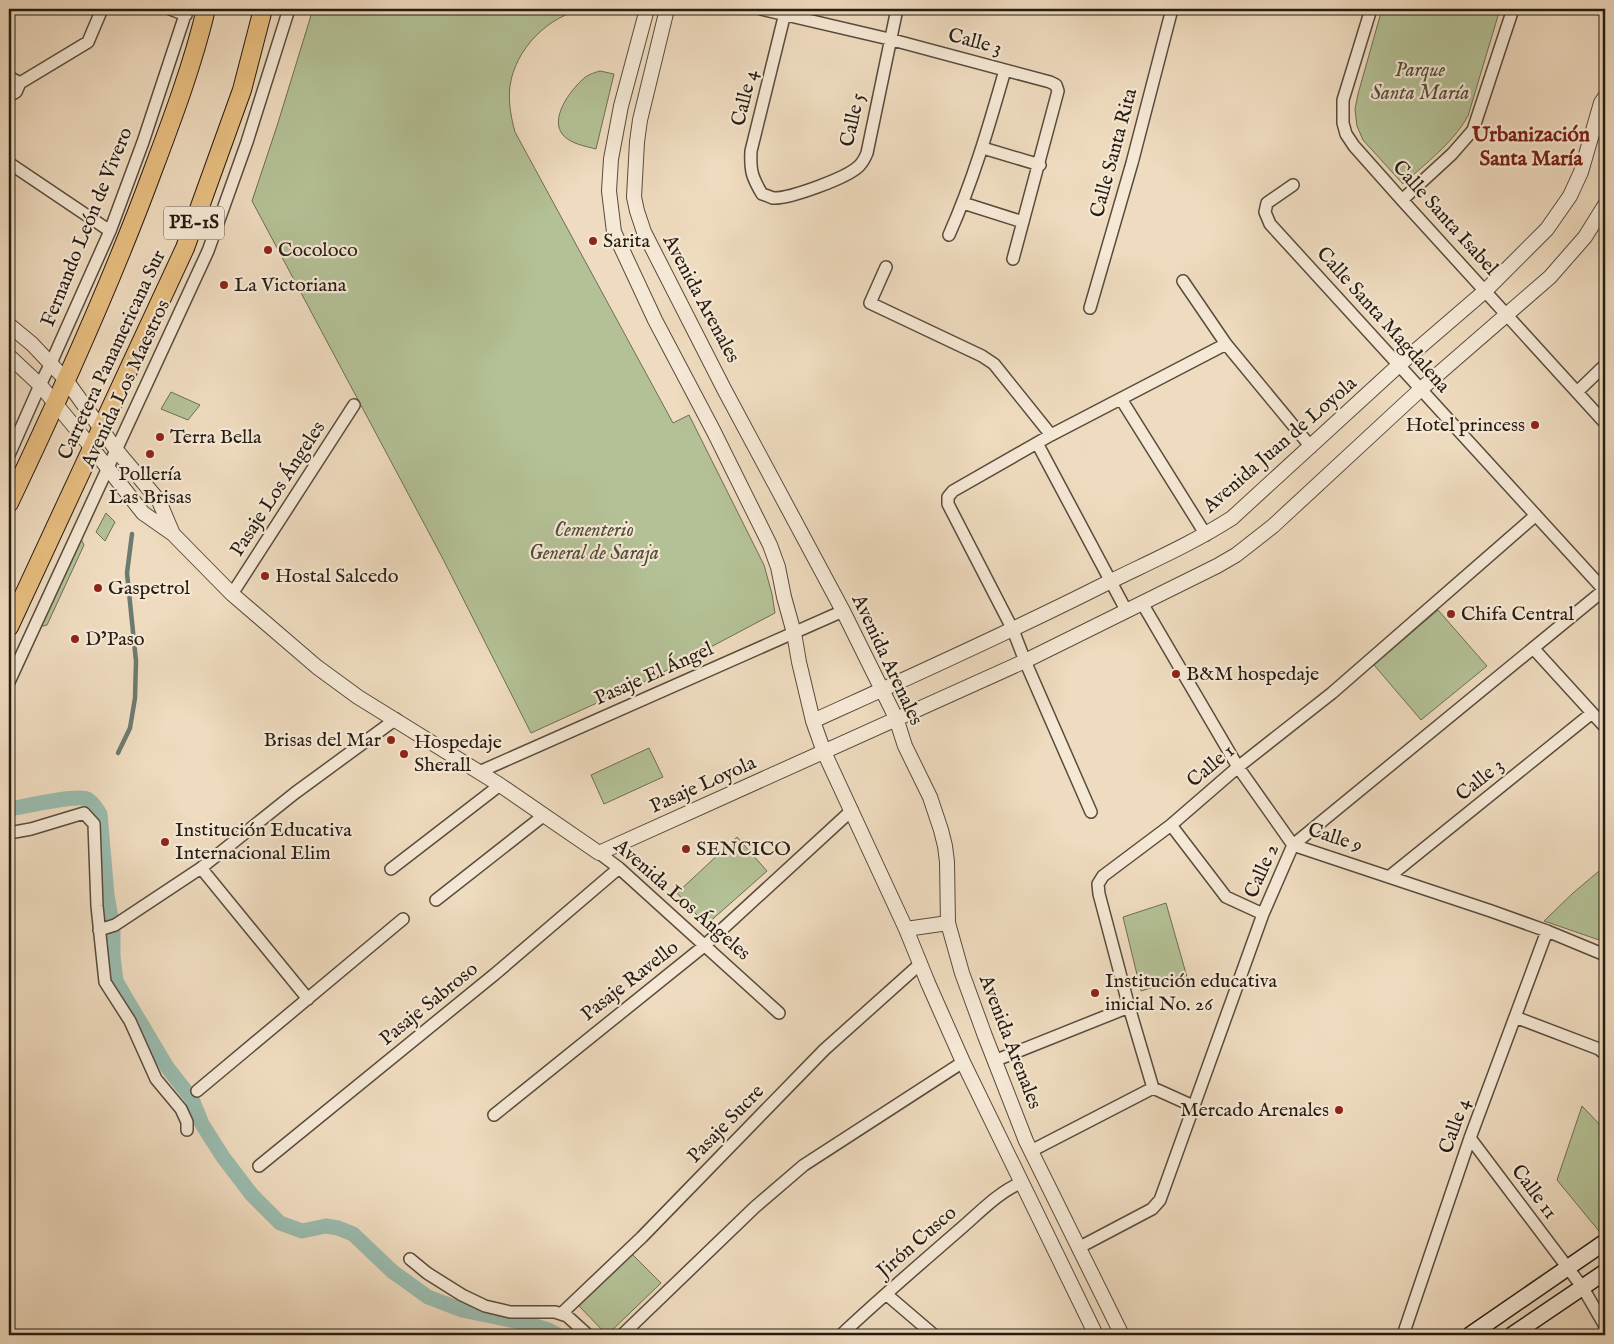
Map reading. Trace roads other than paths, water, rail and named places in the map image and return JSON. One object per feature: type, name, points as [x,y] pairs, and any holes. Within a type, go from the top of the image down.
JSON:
[{"type":"highway","name":"Carretera Panamericana Sur","points":[[9,504],[56,404],[130,234],[192,61],[206,9]]},
{"type":"highway","name":"Carretera Panamericana Sur","points":[[9,627],[185,248],[242,90],[263,9]]},
{"type":"main road","points":[[1470,1335],[1605,1242]]},
{"type":"main road","points":[[1512,1335],[1605,1272]]},
{"type":"street","points":[[9,96],[16,92],[20,83],[88,42],[102,9]]},
{"type":"street","points":[[170,9],[187,12]]},
{"type":"street","name":"Avenida Los Maestros","points":[[9,682],[208,250],[247,142],[289,9]]},
{"type":"street","points":[[647,9],[622,106],[612,159],[610,190],[614,232],[655,320],[714,432],[770,545],[778,566],[799,662],[824,752],[906,929],[964,1062],[1096,1335]]},
{"type":"street","name":"Avenida Arenales","points":[[667,9],[640,120],[634,197],[637,212],[656,258],[843,610],[896,718],[904,746],[930,797],[945,846],[948,923],[962,973],[994,1061],[1031,1151],[1122,1335]]},
{"type":"street","name":"Calle 3","points":[[761,9],[786,12],[1056,85],[1058,91],[1040,165]]},
{"type":"street","name":"Calle 5","points":[[762,194],[773,198],[786,197],[812,189],[850,173],[860,166],[867,153],[889,39],[897,9]]},
{"type":"street","name":"Calle Santa Rita","points":[[1090,308],[1132,163],[1172,9]]},
{"type":"street","name":"Calle Santa Isabel","points":[[1371,9],[1346,86],[1342,112],[1346,134],[1354,146],[1402,200],[1605,423]]},
{"type":"street","points":[[1402,200],[1452,154],[1473,130],[1513,9]]},
{"type":"street","name":"Fernando León de Vivero","points":[[9,454],[52,363],[110,231],[143,142],[187,12]]},
{"type":"street","name":"Calle 4","points":[[762,194],[750,168],[751,152],[786,12]]},
{"type":"street","points":[[949,235],[983,148],[1005,70]]},
{"type":"street","points":[[9,77],[20,83]]},
{"type":"street","points":[[1604,101],[1605,88]]},
{"type":"street","name":"Avenida Juan de Loyola","points":[[814,721],[1013,630],[1206,535],[1232,518],[1400,365],[1485,291],[1532,246],[1558,214],[1581,172],[1604,101]]},
{"type":"street","points":[[983,148],[1040,165],[1014,259]]},
{"type":"street","points":[[9,163],[110,231]]},
{"type":"street","name":"Calle Santa Magdalena","points":[[1292,185],[1266,203],[1265,212],[1270,224],[1605,591]]},
{"type":"street","points":[[963,203],[1023,222]]},
{"type":"street","points":[[824,752],[1025,661],[1236,555],[1305,497],[1421,389],[1550,277],[1585,237],[1605,205]]},
{"type":"street","points":[[886,267],[870,303],[982,356],[994,364],[1051,435]]},
{"type":"street","points":[[1183,281],[1226,344],[1311,447]]},
{"type":"street","name":"Avenida Los Ángeles","points":[[9,325],[52,363],[66,380],[117,451],[159,501],[173,534]]},
{"type":"street","points":[[1091,812],[1013,630],[948,504],[948,497],[953,491],[1051,435],[1226,344]]},
{"type":"street","name":"Avenida Los Ángeles","points":[[9,356],[40,385],[143,513],[173,534],[232,594],[317,667],[358,697],[500,785],[619,868],[778,1013]]},
{"type":"street","points":[[1577,392],[1605,365]]},
{"type":"street","points":[[1121,399],[1206,535]]},
{"type":"street","name":"Pasaje Los Ángeles","points":[[232,594],[354,404]]},
{"type":"street","points":[[1037,443],[1126,610]]},
{"type":"street","name":"Calle 1","points":[[1153,1088],[1099,894],[1098,884],[1103,876],[1171,825],[1238,767],[1332,693],[1536,515]]},
{"type":"street","name":"Calle 2","points":[[1078,1248],[1152,1209],[1156,1205],[1189,1105],[1263,914],[1293,844],[1605,591]]},
{"type":"street","name":"Calle 9","points":[[1142,603],[1238,767],[1293,844],[1547,931],[1605,954]]},
{"type":"street","name":"Pasaje El Ángel","points":[[479,772],[843,610]]},
{"type":"street","points":[[1533,648],[1605,727]]},
{"type":"street","name":"Calle 3","points":[[1390,876],[1592,714]]},
{"type":"street","points":[[99,930],[115,925],[201,868],[295,794],[396,720]]},
{"type":"street","name":"Pasaje Loyola","points":[[599,854],[824,752]]},
{"type":"street","points":[[391,869],[500,785]]},
{"type":"street","name":"Pasaje Ravello","points":[[494,1115],[704,946],[852,810]]},
{"type":"street","points":[[9,833],[31,829],[84,813],[94,824],[99,930],[105,982],[130,1021],[156,1079],[180,1109],[187,1122],[187,1130]]},
{"type":"street","points":[[436,900],[543,816]]},
{"type":"street","points":[[1171,825],[1226,897],[1263,914]]},
{"type":"street","points":[[201,868],[308,998]]},
{"type":"street","name":"Pasaje Sabroso","points":[[259,1166],[495,974],[619,868]]},
{"type":"street","points":[[197,1091],[402,919]]},
{"type":"street","points":[[906,929],[948,923]]},
{"type":"street","name":"Calle 4","points":[[1404,1335],[1470,1138],[1547,931]]},
{"type":"street","name":"Pasaje Sucre","points":[[561,1314],[642,1237],[824,1050],[920,964]]},
{"type":"street","points":[[994,1061],[1129,1007]]},
{"type":"street","points":[[1515,1016],[1599,1049],[1605,1054]]},
{"type":"street","points":[[622,1335],[755,1207],[804,1165],[964,1062]]},
{"type":"street","points":[[1031,1151],[1153,1088],[1189,1105]]},
{"type":"street","name":"Calle 11","points":[[1470,1138],[1568,1268],[1605,1326]]},
{"type":"street","name":"Jirón Cusco","points":[[841,1335],[1005,1191],[1021,1183]]},
{"type":"street","points":[[410,1259],[426,1273],[462,1295],[485,1306],[510,1312],[555,1312],[567,1316],[588,1335]]},
{"type":"street","points":[[886,1294],[934,1335]]},
{"type":"waterway","points":[[118,753],[130,728],[135,698],[136,661],[127,573],[132,534]]},
{"type":"waterway","points":[[9,809],[73,798],[87,799],[93,803],[100,814],[107,895],[111,918]]},
{"type":"waterway","points":[[113,931],[116,981],[167,1067],[192,1099],[202,1124],[223,1157],[252,1195],[280,1223],[302,1231],[326,1226],[353,1234],[393,1272],[428,1297],[462,1310],[525,1323],[558,1335]]},
{"type":"place","name":"Sarita","points":[[593,241]]},
{"type":"place","name":"Cocoloco","points":[[268,250]]},
{"type":"place","name":"La Victoriana","points":[[224,285]]},
{"type":"place","name":"Hotel princess","points":[[1535,425]]},
{"type":"place","name":"Terra Bella","points":[[160,437]]},
{"type":"place","name":"Pollería Las Brisas","points":[[150,454]]},
{"type":"place","name":"Hostal Salcedo","points":[[265,576]]},
{"type":"place","name":"Gaspetrol","points":[[98,588]]},
{"type":"place","name":"Chifa Central","points":[[1451,614]]},
{"type":"place","name":"D’Paso","points":[[75,639]]},
{"type":"place","name":"B&M hospedaje","points":[[1176,674]]},
{"type":"place","name":"Brisas del Mar","points":[[391,740]]},
{"type":"place","name":"Hospedaje Sherall","points":[[404,754]]},
{"type":"place","name":"Institución Educativa Internacional Elim","points":[[165,842]]},
{"type":"place","name":"SENCICO","points":[[686,849]]},
{"type":"place","name":"Institución educativa inicial No. 26","points":[[1095,993]]},
{"type":"place","name":"Mercado Arenales","points":[[1339,1110]]},
{"type":"district","name":"Urbanización Santa María","points":[[1531,147]]},
{"type":"park label","name":"Parque Santa María","points":[[1420,82]]},
{"type":"park label","name":"Cementerio General de Saraja","points":[[594,542]]}]
